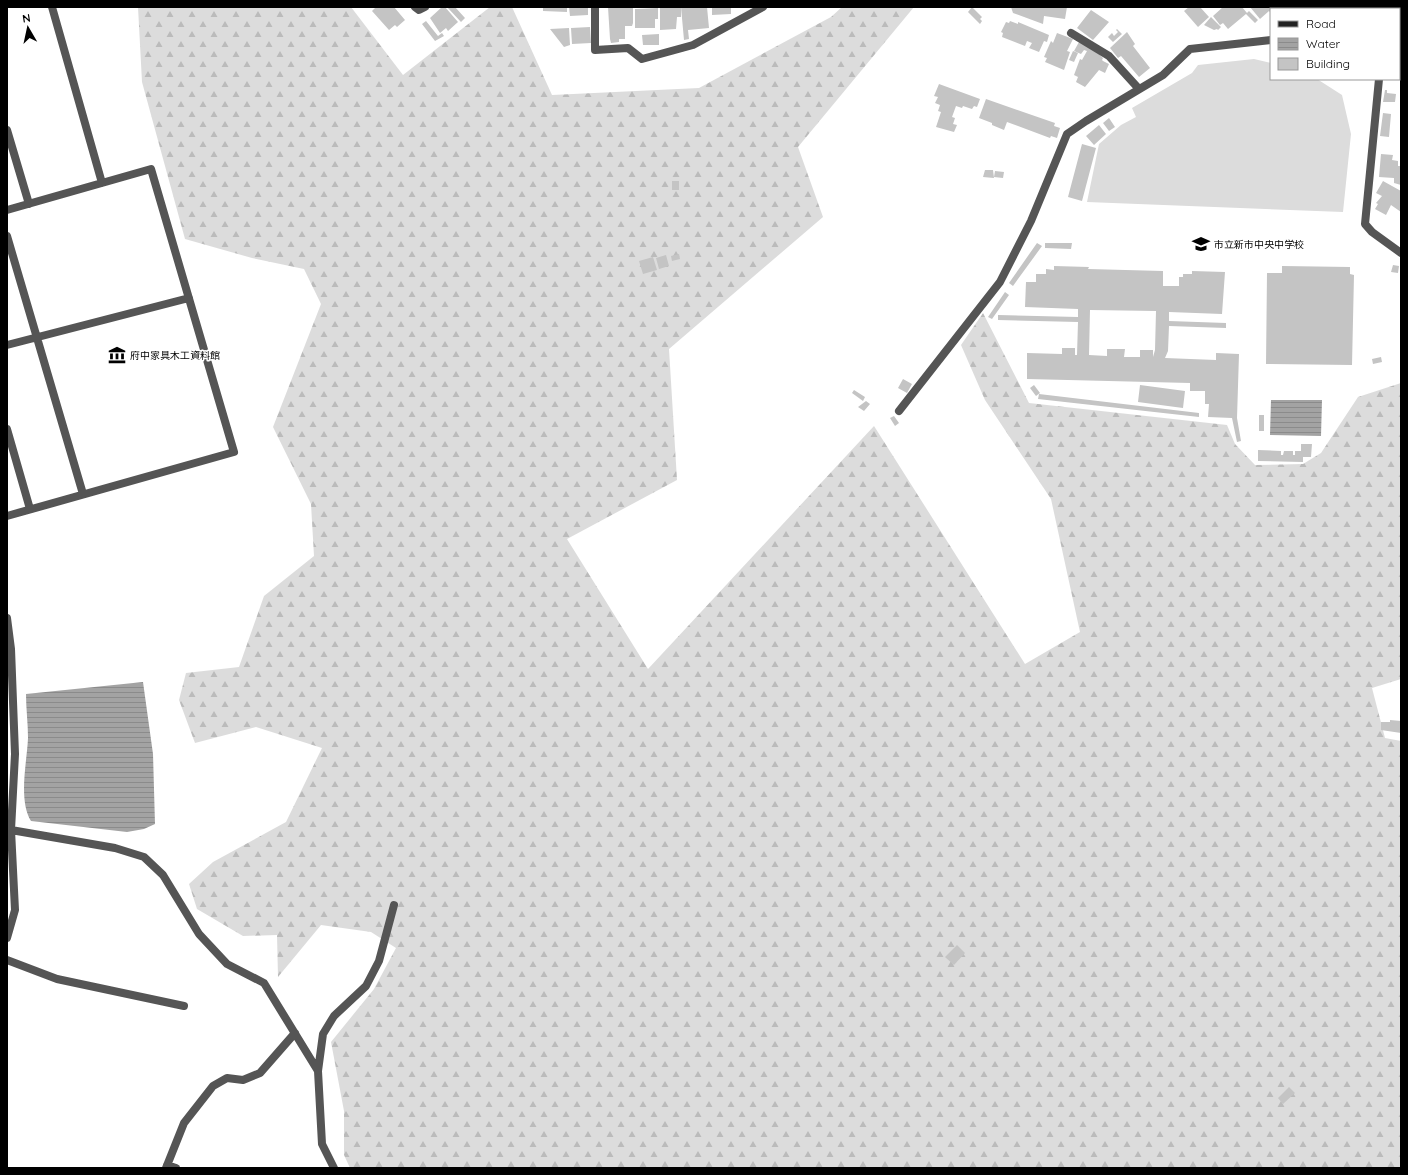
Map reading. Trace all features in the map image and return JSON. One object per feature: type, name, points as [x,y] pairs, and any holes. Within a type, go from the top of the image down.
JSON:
[{"type":"street","points":[[52,7],[102,183]]},
{"type":"street","points":[[415,7],[419,10],[426,7]]},
{"type":"street","points":[[595,7],[595,50],[628,48],[642,59],[693,45],[763,7]]},
{"type":"street","points":[[1071,33],[1109,56],[1139,89]]},
{"type":"street","points":[[899,411],[1000,282],[1032,221],[1067,134],[1086,120],[1163,75],[1190,49],[1270,40]]},
{"type":"street","points":[[1379,80],[1365,224],[1372,232],[1401,253]]},
{"type":"street","points":[[7,130],[29,204]]},
{"type":"street","points":[[7,210],[152,169],[234,452],[7,516]]},
{"type":"street","points":[[7,236],[83,494]]},
{"type":"street","points":[[7,345],[189,298]]},
{"type":"street","points":[[7,429],[30,509]]},
{"type":"street","points":[[7,618],[11,649],[15,754],[10,857],[15,910],[7,938]]},
{"type":"street","points":[[11,830],[115,848],[144,858],[163,875],[199,934],[227,964],[264,983],[318,1071]]},
{"type":"street","points":[[334,1168],[322,1144],[318,1071],[323,1034],[334,1016],[366,986],[379,961],[394,905]]},
{"type":"street","points":[[7,960],[57,979],[184,1006]]},
{"type":"street","points":[[176,1168],[166,1166],[184,1123],[213,1086],[227,1078],[243,1080],[260,1073],[295,1033]]},
{"type":"green space","points":[[138,7],[351,7],[403,75],[490,7],[512,7],[552,95],[699,88],[831,17],[842,7],[914,7],[798,147],[823,217],[669,349],[677,480],[567,539],[648,669],[874,426],[1025,664],[1080,632],[1051,499],[985,400],[961,345],[983,313],[1029,403],[1227,425],[1235,444],[1255,465],[1303,464],[1321,453],[1358,397],[1401,383],[1401,679],[1372,688],[1385,738],[1401,741],[1401,1168],[350,1168],[344,1155],[344,1111],[331,1042],[374,989],[396,948],[371,932],[321,925],[278,977],[277,935],[243,936],[197,909],[189,884],[213,862],[286,822],[322,748],[256,727],[195,743],[179,700],[186,673],[239,667],[264,596],[314,556],[311,504],[273,427],[321,304],[304,269],[252,258],[185,239],[142,82]]},
{"type":"green space","points":[[1254,59],[1270,63],[1270,80],[1319,80],[1342,95],[1351,134],[1343,212],[1087,202],[1099,144],[1121,125],[1136,117],[1132,108],[1192,73],[1198,65]]},
{"type":"water","points":[[1271,400],[1322,400],[1321,436],[1270,435]]},
{"type":"water","points":[[143,682],[153,754],[155,824],[144,829],[127,832],[31,821],[27,812],[24,792],[28,738],[26,694]]},
{"type":"building","points":[[376,7],[394,7],[405,20],[397,27],[395,25],[389,30],[372,11]]},
{"type":"building","points":[[442,7],[445,7],[458,22],[448,31],[446,28],[440,33],[430,18]]},
{"type":"building","points":[[447,7],[455,7],[465,18],[461,22]]},
{"type":"building","points":[[543,7],[567,7],[567,12],[543,11]]},
{"type":"building","points":[[569,7],[588,7],[588,15],[570,16]]},
{"type":"building","points":[[608,7],[633,7],[632,26],[625,26],[625,39],[619,39],[619,42],[611,43]]},
{"type":"building","points":[[660,7],[681,8],[681,17],[677,17],[676,29],[660,30]]},
{"type":"building","points":[[681,7],[707,7],[709,28],[688,30],[689,39],[684,40]]},
{"type":"building","points":[[712,7],[731,7],[731,14],[712,15]]},
{"type":"building","points":[[972,7],[982,17],[980,19],[982,21],[980,24],[968,12]]},
{"type":"building","points":[[1011,7],[1067,7],[1065,19],[1044,16],[1043,24],[1013,13]]},
{"type":"building","points":[[1189,7],[1200,7],[1209,17],[1198,27],[1184,11]]},
{"type":"building","points":[[1223,7],[1242,7],[1247,13],[1249,11],[1258,20],[1255,23],[1246,14],[1228,29],[1223,23],[1220,25],[1213,16]]},
{"type":"building","points":[[1250,7],[1281,7],[1270,8],[1270,12],[1269,11],[1260,19]]},
{"type":"building","points":[[658,8],[658,19],[655,19],[655,28],[635,28],[635,9]]},
{"type":"building","points":[[1091,10],[1109,22],[1093,40],[1077,28]]},
{"type":"building","points":[[1211,17],[1221,27],[1218,30],[1214,30],[1204,25]]},
{"type":"building","points":[[426,21],[438,36],[442,33],[444,36],[435,41],[422,24]]},
{"type":"building","points":[[1010,21],[1018,24],[1018,22],[1049,35],[1047,42],[1044,41],[1039,52],[1029,48],[1032,43],[1027,41],[1025,46],[1002,37],[1003,33],[1001,32],[1006,22],[1009,23]]},
{"type":"building","points":[[590,27],[591,43],[572,44],[571,28]]},
{"type":"building","points":[[569,28],[570,45],[564,47],[550,29]]},
{"type":"building","points":[[1117,29],[1122,34],[1113,42],[1108,37],[1112,33],[1114,36],[1118,32],[1116,30]]},
{"type":"building","points":[[1127,32],[1135,44],[1133,46],[1150,68],[1139,77],[1121,56],[1118,58],[1110,48]]},
{"type":"building","points":[[1057,33],[1073,39],[1067,51],[1070,52],[1064,70],[1045,62],[1047,58],[1044,57],[1051,41],[1053,43]]},
{"type":"building","points":[[659,34],[659,45],[643,45],[642,35]]},
{"type":"building","points":[[1079,42],[1097,52],[1103,58],[1103,61],[1109,64],[1105,73],[1099,70],[1085,87],[1076,82],[1078,77],[1074,75],[1080,59],[1082,60],[1087,51],[1084,50],[1081,54],[1074,51]]},
{"type":"building","points":[[1073,51],[1078,53],[1074,62],[1069,60]]},
{"type":"building","points":[[939,84],[980,99],[977,107],[974,106],[972,109],[963,106],[962,108],[956,106],[952,117],[955,118],[953,124],[957,125],[954,132],[936,127],[941,112],[938,111],[940,105],[935,103],[938,97],[934,96]]},
{"type":"building","points":[[1385,90],[1387,90],[1387,93],[1396,94],[1395,102],[1383,102]]},
{"type":"building","points":[[986,99],[1055,123],[1054,126],[1060,128],[1057,138],[1051,136],[1050,138],[1007,122],[1004,130],[979,118]]},
{"type":"building","points":[[1383,113],[1391,114],[1389,137],[1380,136]]},
{"type":"building","points":[[1109,118],[1115,127],[1109,131],[1103,123]]},
{"type":"building","points":[[1099,125],[1106,134],[1094,145],[1086,136]]},
{"type":"building","points":[[1082,144],[1096,148],[1082,201],[1068,197]]},
{"type":"building","points":[[1381,154],[1393,155],[1392,160],[1398,161],[1398,166],[1401,166],[1401,185],[1394,183],[1394,178],[1379,177]]},
{"type":"building","points":[[985,170],[993,170],[994,178],[983,177]]},
{"type":"building","points":[[995,171],[1004,172],[1003,178],[994,177]]},
{"type":"building","points":[[672,181],[679,181],[679,190],[672,190]]},
{"type":"building","points":[[1383,181],[1401,191],[1401,212],[1391,205],[1386,215],[1375,209],[1378,204],[1376,203],[1382,196],[1376,193]]},
{"type":"building","points":[[1037,243],[1042,246],[1013,286],[1009,283]]},
{"type":"building","points":[[1045,243],[1072,243],[1071,249],[1045,248]]},
{"type":"building","points":[[679,254],[680,259],[672,261],[671,256]]},
{"type":"building","points":[[666,255],[669,266],[659,269],[656,258]]},
{"type":"building","points":[[653,257],[657,270],[643,274],[639,261]]},
{"type":"building","points":[[1393,265],[1399,266],[1398,273],[1391,272]]},
{"type":"building","points":[[1054,266],[1089,267],[1088,269],[1163,271],[1163,286],[1179,286],[1179,277],[1183,277],[1183,274],[1192,274],[1192,271],[1225,272],[1222,314],[1169,312],[1169,321],[1226,323],[1226,328],[1169,326],[1168,351],[1165,358],[1216,360],[1216,353],[1239,354],[1237,418],[1241,441],[1237,442],[1232,418],[1208,417],[1209,404],[1205,404],[1205,391],[1190,391],[1190,383],[1027,379],[1027,353],[1062,354],[1062,348],[1075,348],[1075,355],[1077,355],[1078,322],[998,320],[998,315],[1078,317],[1078,309],[1025,307],[1026,282],[1036,282],[1036,274],[1046,274],[1046,269],[1054,270]],"holes":[[[1090,310],[1156,311],[1155,350],[1153,357],[1153,350],[1140,350],[1140,357],[1124,357],[1125,349],[1107,349],[1107,356],[1089,355]]]},
{"type":"building","points":[[1282,266],[1350,267],[1350,274],[1354,275],[1352,365],[1266,364],[1267,273],[1282,273]]},
{"type":"building","points":[[1005,292],[1009,295],[992,319],[988,317]]},
{"type":"building","points":[[1381,357],[1382,362],[1373,364],[1372,359]]},
{"type":"building","points":[[903,379],[912,384],[907,393],[898,388]]},
{"type":"building","points":[[1034,385],[1040,393],[1036,396],[1030,388]]},
{"type":"building","points":[[1140,385],[1185,391],[1183,408],[1138,402]]},
{"type":"building","points":[[854,390],[865,397],[863,401],[852,393]]},
{"type":"building","points":[[1039,394],[1199,413],[1199,417],[1038,399]]},
{"type":"building","points":[[866,401],[870,404],[864,411],[858,407]]},
{"type":"building","points":[[1259,415],[1264,415],[1264,431],[1259,431]]},
{"type":"building","points":[[894,416],[899,423],[895,426],[890,418]]},
{"type":"building","points":[[1301,444],[1312,444],[1311,457],[1303,457],[1303,462],[1258,461],[1258,450],[1281,451],[1281,455],[1283,455],[1284,451],[1293,451],[1293,455],[1295,455],[1295,451],[1301,451]]},
{"type":"building","points":[[1390,720],[1401,721],[1401,733],[1381,730],[1381,722],[1390,722]]},
{"type":"building","points":[[957,945],[965,953],[954,965],[945,957]]},
{"type":"building","points":[[1289,1087],[1295,1093],[1283,1104],[1278,1098]]},
{"type":"place","name":"市立新市中央中学校","points":[[1201,244]]},
{"type":"place","name":"府中家具木工資料館","points":[[117,355]]}]
